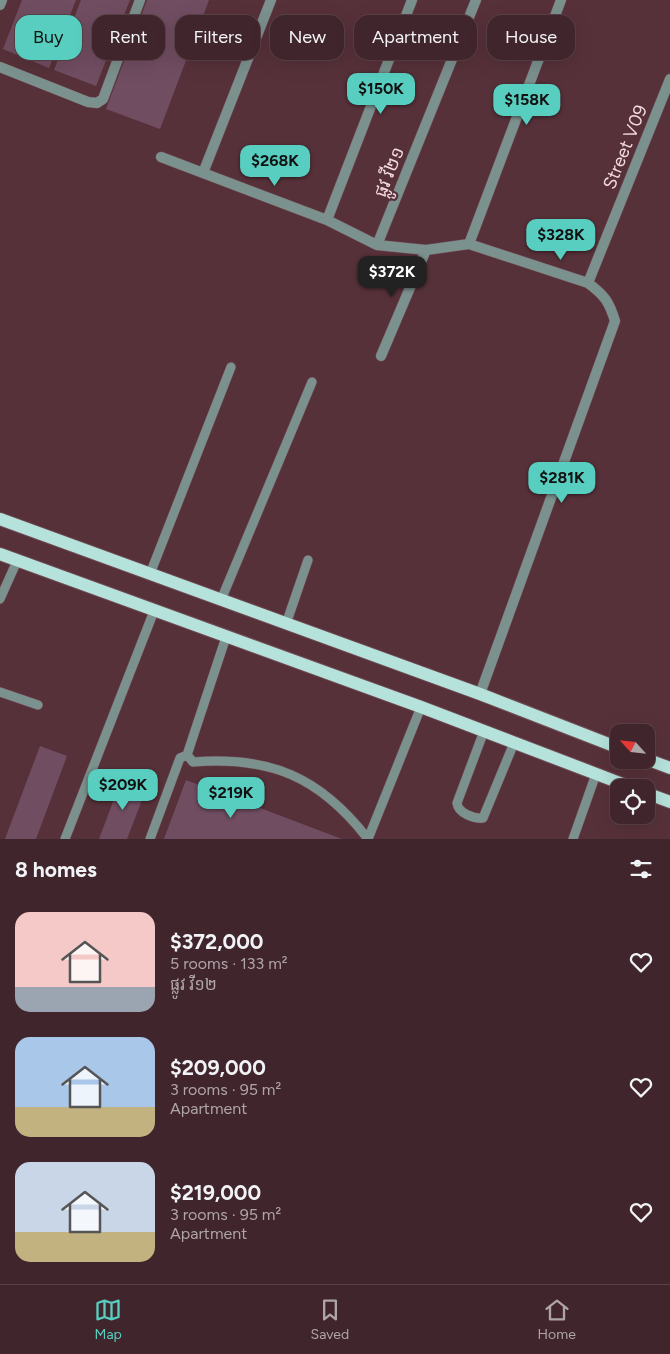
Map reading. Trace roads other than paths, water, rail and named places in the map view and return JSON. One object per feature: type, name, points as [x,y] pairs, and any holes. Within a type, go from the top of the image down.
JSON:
[{"type":"main road","points":[[0,519],[480,694],[610,745]]},
{"type":"main road","points":[[0,554],[421,707],[610,779]]},
{"type":"main road","points":[[655,762],[670,768]]},
{"type":"main road","points":[[655,796],[670,802]]},
{"type":"street","points":[[0,5],[2,0]]},
{"type":"street","points":[[0,67],[88,102],[97,103],[103,99],[140,0]]},
{"type":"street","points":[[203,173],[271,0]]},
{"type":"street","points":[[326,220],[412,0]]},
{"type":"street","name":"ផ្លូវ វី២១","points":[[377,245],[476,0]]},
{"type":"street","points":[[469,244],[561,0]]},
{"type":"street","name":"Street V09","points":[[588,283],[670,79]]},
{"type":"street","points":[[161,157],[326,220],[377,245],[426,250],[469,244],[588,283],[602,293],[610,305],[615,321],[480,694]]},
{"type":"street","points":[[381,356],[426,250]]},
{"type":"lane","points":[[150,574],[231,367]]},
{"type":"lane","points":[[221,600],[312,382]]},
{"type":"lane","points":[[286,624],[308,560]]},
{"type":"lane","points":[[0,599],[17,561]]},
{"type":"lane","points":[[65,839],[154,611]]},
{"type":"lane","points":[[150,839],[180,758],[187,754],[226,637]]},
{"type":"lane","points":[[0,692],[38,706]]},
{"type":"lane","points":[[368,839],[421,707]]},
{"type":"lane","points":[[484,731],[457,803],[457,808],[460,811],[480,819],[483,818],[514,742]]},
{"type":"lane","points":[[187,754],[193,762],[222,760],[251,762],[279,769],[305,781],[329,797],[350,816],[368,839]]},
{"type":"lane","points":[[573,839],[596,774]]}]
